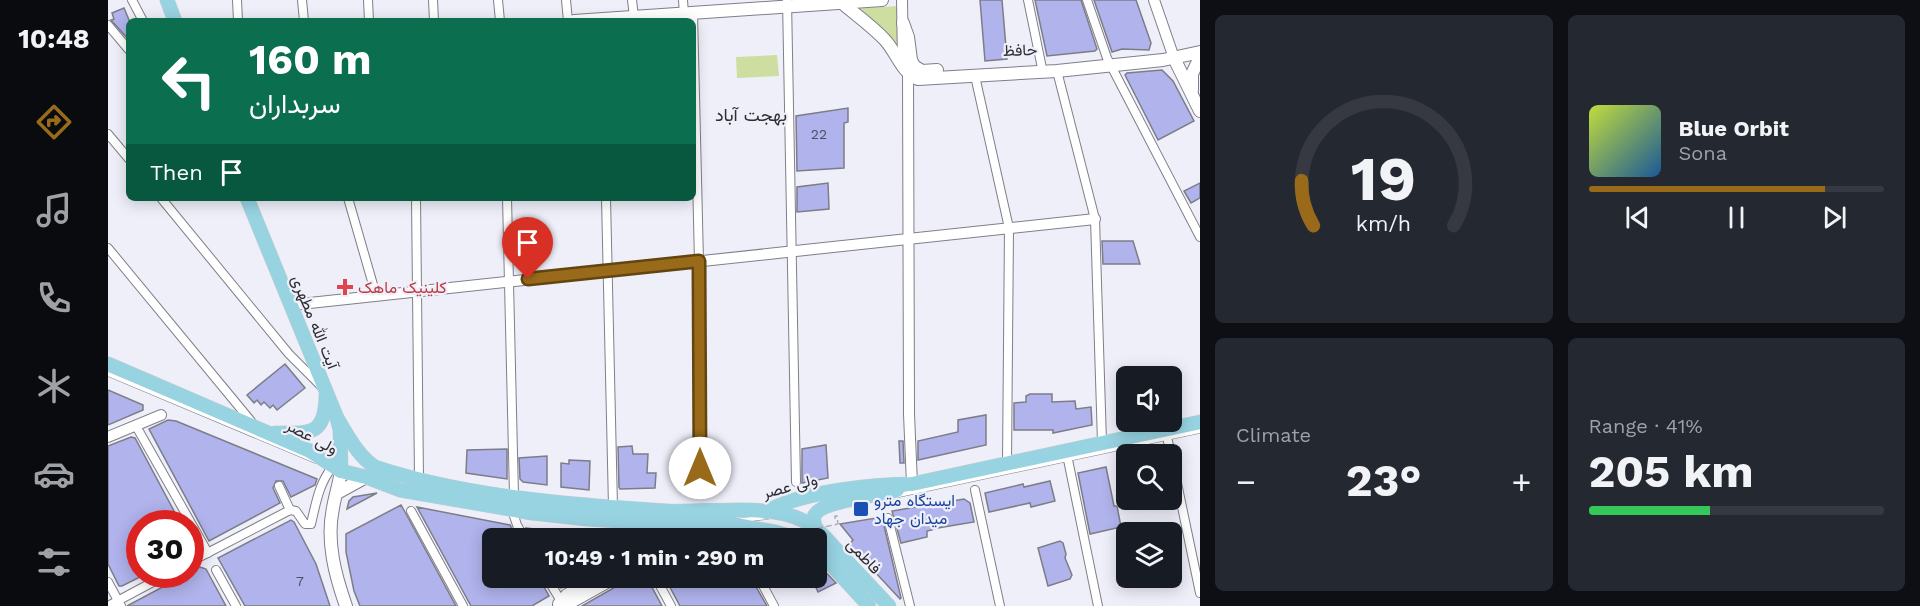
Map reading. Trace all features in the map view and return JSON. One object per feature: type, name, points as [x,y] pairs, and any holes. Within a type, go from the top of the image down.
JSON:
[{"type":"main road","points":[[623,18],[787,3],[882,0]]},
{"type":"main road","points":[[167,2],[174,18]]},
{"type":"main road","points":[[842,3],[886,41],[908,73]]},
{"type":"main road","name":"حافظ","points":[[903,23],[908,37],[911,60],[916,69],[922,71],[974,72],[1057,68],[1174,58],[1200,52]]},
{"type":"main road","points":[[1193,97],[1190,84],[1200,57]]},
{"type":"main road","points":[[1174,58],[1200,111]]},
{"type":"main road","name":"حافظ","points":[[908,73],[921,79],[974,72]]},
{"type":"main road","name":"آیت الله مطهری","points":[[249,201],[337,418],[340,430],[339,466]]},
{"type":"main road","name":"ولی عصر","points":[[108,364],[270,433],[339,466],[400,490],[513,503],[613,507],[754,528]]},
{"type":"main road","points":[[270,433],[303,433],[315,429],[323,419],[326,392]]},
{"type":"main road","name":"ولی عصر","points":[[337,418],[355,447],[370,464],[379,469],[587,519],[660,523],[766,512],[797,499],[879,484],[912,483],[1007,463],[1067,455],[1102,442],[1166,434],[1200,422]]},
{"type":"main road","points":[[339,466],[332,516],[331,544],[346,606]]},
{"type":"main road","points":[[337,493],[366,477]]},
{"type":"main road","points":[[816,528],[814,520],[816,513],[832,504],[893,491],[912,483]]},
{"type":"main road","points":[[766,512],[790,515],[816,528]]},
{"type":"main road","points":[[682,528],[696,519]]},
{"type":"main road","points":[[660,523],[670,528]]},
{"type":"main road","points":[[711,528],[731,524]]},
{"type":"main road","name":"فاطمی","points":[[827,540],[889,606]]},
{"type":"main road","points":[[827,553],[832,565]]},
{"type":"main road","points":[[827,560],[832,565]]},
{"type":"main road","name":"فاطمی","points":[[832,565],[869,606]]},
{"type":"main road","points":[[560,605],[567,595],[579,588]]},
{"type":"main road","points":[[560,605],[571,602],[596,588]]},
{"type":"street","points":[[132,0],[141,18]]},
{"type":"street","points":[[237,0],[238,18]]},
{"type":"street","points":[[302,0],[304,18]]},
{"type":"street","points":[[368,0],[369,18]]},
{"type":"street","points":[[433,0],[434,18]]},
{"type":"street","points":[[498,0],[500,18]]},
{"type":"street","points":[[566,0],[568,18]]},
{"type":"street","points":[[632,0],[634,17]]},
{"type":"street","points":[[682,0],[688,18]]},
{"type":"street","points":[[902,0],[903,59],[908,73],[907,239],[912,483]]},
{"type":"street","points":[[1028,0],[1042,69]]},
{"type":"street","points":[[1087,0],[1109,62],[1200,237]]},
{"type":"street","points":[[1154,0],[1174,58]]},
{"type":"street","points":[[787,3],[796,482]]},
{"type":"street","points":[[108,25],[126,46]]},
{"type":"street","points":[[1057,68],[1095,219],[1102,442]]},
{"type":"street","points":[[974,72],[1009,228],[1007,463]]},
{"type":"street","points":[[108,134],[126,155]]},
{"type":"street","points":[[696,193],[699,261],[701,491]]},
{"type":"street","points":[[163,201],[290,354],[326,392]]},
{"type":"street","points":[[349,201],[376,296]]},
{"type":"street","points":[[416,201],[420,479]]},
{"type":"street","points":[[507,201],[513,503],[519,528]]},
{"type":"street","points":[[606,201],[613,507]]},
{"type":"street","points":[[291,305],[1095,219]]},
{"type":"street","points":[[108,248],[256,427]]},
{"type":"street","points":[[108,437],[161,416]]},
{"type":"street","points":[[136,426],[208,553]]},
{"type":"street","points":[[1166,434],[1168,444]]},
{"type":"street","points":[[1067,455],[1098,606]]},
{"type":"street","points":[[204,555],[290,510],[294,509],[305,524],[310,524],[323,480],[339,466]]},
{"type":"street","points":[[279,486],[290,510]]},
{"type":"street","points":[[975,490],[1000,606]]},
{"type":"street","points":[[1182,506],[1200,592]]},
{"type":"street","points":[[411,511],[463,606]]},
{"type":"street","points":[[888,518],[910,606]]},
{"type":"street","points":[[731,524],[733,528]]},
{"type":"street","points":[[216,570],[236,606]]},
{"type":"street","points":[[108,582],[119,603]]},
{"type":"street","points":[[108,606],[119,603],[144,588]]},
{"type":"street","points":[[552,588],[560,605]]},
{"type":"street","points":[[661,588],[671,606]]},
{"type":"street","points":[[764,588],[774,606]]},
{"type":"lane","points":[[108,374],[304,458],[418,489],[485,502],[606,516],[731,520],[816,513],[1067,455],[1166,434],[1200,431]]},
{"type":"path","points":[[819,528],[838,524],[837,516],[835,519]]},
{"type":"green space","points":[[898,6],[897,50],[850,9]]},
{"type":"green space","points":[[777,55],[779,76],[737,78],[736,57]]},
{"type":"building","points":[[980,0],[1002,0],[1007,59],[985,61]]},
{"type":"building","points":[[1035,0],[1081,0],[1097,49],[1047,56]]},
{"type":"building","points":[[1094,0],[1136,0],[1151,43],[1149,50],[1122,49],[1112,52]]},
{"type":"building","points":[[124,8],[128,18],[126,18],[126,37],[111,20],[114,19],[112,13]]},
{"type":"building","points":[[1162,70],[1173,81],[1194,121],[1158,140],[1125,75]]},
{"type":"building","points":[[848,108],[848,122],[844,123],[844,168],[797,171],[796,116]]},
{"type":"building","points":[[828,183],[829,209],[797,212],[797,187]]},
{"type":"building","points":[[1200,183],[1200,198],[1191,203],[1184,191]]},
{"type":"building","points":[[1102,241],[1133,241],[1140,264],[1103,264]]},
{"type":"building","points":[[285,364],[305,388],[277,410],[273,405],[270,408],[264,402],[261,405],[257,400],[254,403],[247,395]]},
{"type":"building","points":[[108,390],[143,405],[143,410],[108,425]]},
{"type":"building","points":[[1052,394],[1052,402],[1075,401],[1076,409],[1091,407],[1092,425],[1053,433],[1053,430],[1014,430],[1014,403],[1026,402],[1026,396]]},
{"type":"building","points":[[986,415],[986,445],[918,460],[918,441],[958,432],[958,420]]},
{"type":"building","points":[[168,420],[176,421],[317,479],[315,485],[291,497],[283,481],[276,481],[273,488],[280,503],[209,541],[204,532],[204,510],[192,510],[149,429]]},
{"type":"building","points":[[131,437],[135,438],[174,510],[126,510],[126,584],[122,586],[119,586],[108,564],[108,446]]},
{"type":"building","points":[[899,441],[903,441],[904,463],[900,463]]},
{"type":"building","points":[[826,445],[828,478],[802,483],[802,449]]},
{"type":"building","points":[[632,446],[633,454],[648,454],[647,473],[656,473],[655,488],[620,489],[618,447]]},
{"type":"building","points":[[507,449],[507,479],[466,473],[467,450]]},
{"type":"building","points":[[547,456],[547,485],[523,482],[520,479],[519,458]]},
{"type":"building","points":[[569,460],[590,461],[589,490],[561,487],[561,463],[569,464]]},
{"type":"building","points":[[1106,467],[1114,506],[1118,510],[1120,522],[1116,522],[1116,528],[1090,534],[1078,473]]},
{"type":"building","points":[[1050,481],[1055,501],[1031,507],[1030,503],[989,512],[985,493],[1023,484],[1024,487]]},
{"type":"building","points":[[377,493],[347,509],[353,497]]},
{"type":"building","points":[[964,499],[970,503],[974,522],[932,529],[927,531],[927,537],[901,543],[892,511]]},
{"type":"building","points":[[401,505],[456,606],[360,606],[354,591],[346,552],[346,534]]},
{"type":"building","points":[[417,507],[510,525],[512,528],[482,528],[482,588],[545,588],[549,596],[532,606],[471,606]]},
{"type":"building","points":[[882,517],[900,599],[849,544],[853,540],[840,524]]},
{"type":"building","points":[[291,520],[316,564],[330,606],[245,606],[218,558]]},
{"type":"building","points":[[1060,541],[1063,543],[1065,558],[1072,575],[1070,579],[1048,586],[1038,548]]},
{"type":"building","points":[[204,568],[226,606],[127,606],[161,588],[204,588]]},
{"type":"building","points":[[827,574],[836,583],[827,588]]},
{"type":"building","points":[[614,588],[652,588],[662,606],[582,606]]},
{"type":"building","points":[[670,588],[757,588],[767,606],[680,606]]},
{"type":"place","name":"کلینیک ماهک","points":[[345,287]]},
{"type":"place","name":"ایستگاه مترو میدان جهاد","points":[[861,509]]},
{"type":"district","name":"بهجت آباد","points":[[751,114]]},
{"type":"route","points":[[528,279],[699,261],[700,468]]}]
